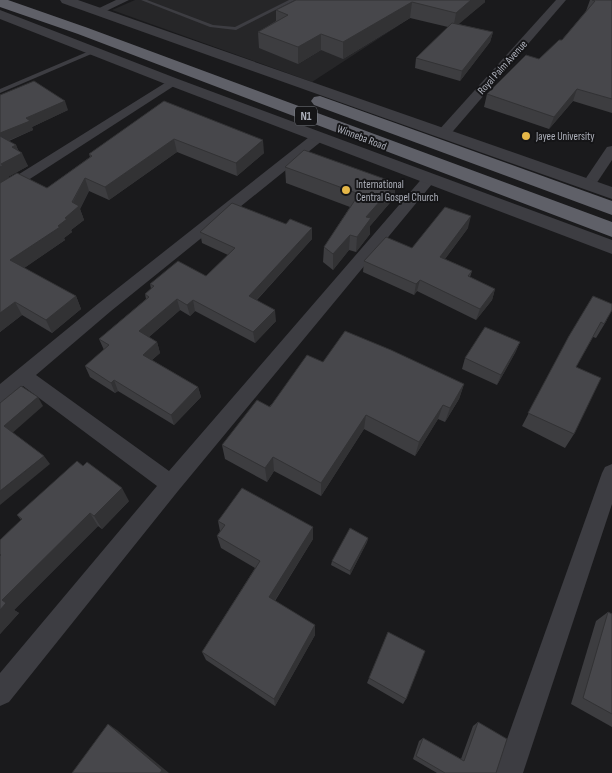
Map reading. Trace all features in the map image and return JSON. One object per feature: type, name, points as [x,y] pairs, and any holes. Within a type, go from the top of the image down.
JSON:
[{"type":"highway","name":"Winneba Road","points":[[58,1],[612,208]]},
{"type":"highway","name":"Winneba Road","points":[[0,2],[612,230]]},
{"type":"street","points":[[98,11],[124,0]]},
{"type":"street","name":"Royal Palm Avenue","points":[[443,134],[561,0]]},
{"type":"street","points":[[58,1],[98,11],[612,193]]},
{"type":"street","points":[[0,14],[173,82],[612,247]]},
{"type":"street","points":[[0,192],[173,82]]},
{"type":"street","points":[[0,396],[105,307],[318,137]]},
{"type":"street","points":[[589,184],[612,150]]},
{"type":"street","points":[[0,693],[171,484],[430,178]]},
{"type":"street","points":[[23,376],[171,484]]},
{"type":"street","points":[[509,773],[612,473]]},
{"type":"lane","points":[[142,0],[212,26],[236,29],[293,0]]},
{"type":"lane","points":[[0,91],[94,51]]},
{"type":"shaded area","points":[[135,0],[438,0],[312,82],[112,10]]},
{"type":"building","points":[[296,0],[471,0],[456,13],[412,2],[343,42],[321,34],[298,47],[258,32],[288,15],[276,10]]},
{"type":"building","points":[[592,0],[612,0],[612,99],[577,89],[554,117],[487,94],[526,55],[539,59],[559,40],[562,40],[595,1]]},
{"type":"building","points":[[452,23],[493,32],[462,71],[416,58]]},
{"type":"building","points":[[34,81],[65,101],[26,118],[30,121],[0,133],[0,95]]},
{"type":"building","points":[[164,101],[263,140],[236,163],[174,139],[105,187],[85,178],[72,202],[79,206],[65,218],[67,219],[58,226],[60,227],[10,260],[76,296],[46,320],[15,302],[0,313],[0,183],[17,173],[47,188],[92,156],[89,154]]},
{"type":"building","points":[[0,136],[16,145],[12,147],[22,153],[1,164],[3,165],[0,167]]},
{"type":"building","points":[[304,150],[396,183],[366,217],[371,218],[357,237],[350,235],[333,254],[324,247],[359,194],[285,167]]},
{"type":"building","points":[[232,203],[286,224],[290,219],[312,228],[249,296],[275,310],[253,332],[193,300],[187,305],[177,299],[139,331],[157,342],[143,355],[198,387],[171,415],[114,380],[111,383],[85,366],[109,345],[99,339],[149,297],[145,294],[154,286],[150,284],[178,261],[206,276],[235,248],[200,232]]},
{"type":"building","points":[[445,207],[471,216],[440,257],[472,271],[468,276],[495,289],[480,309],[420,280],[416,284],[364,261],[386,237],[412,248]]},
{"type":"building","points":[[593,296],[612,304],[612,310],[604,324],[601,322],[576,367],[601,378],[574,434],[528,413],[569,336]]},
{"type":"building","points":[[485,327],[520,342],[501,375],[465,358]]},
{"type":"building","points":[[345,331],[464,384],[450,408],[443,405],[419,442],[366,415],[321,483],[273,457],[265,468],[222,445],[257,400],[270,407],[307,355],[323,362]]},
{"type":"building","points":[[21,386],[38,397],[4,426],[44,456],[0,491],[0,403]]},
{"type":"building","points":[[77,461],[83,466],[87,462],[122,488],[94,516],[90,513],[2,600],[6,603],[0,610],[0,540],[22,519],[17,515]]},
{"type":"building","points":[[242,488],[313,527],[269,597],[315,625],[274,699],[202,652],[260,561],[217,536],[225,525],[218,521]]},
{"type":"building","points":[[350,528],[368,538],[350,571],[332,561]]},
{"type":"building","points":[[608,612],[612,614],[612,714],[583,698]]},
{"type":"building","points":[[388,632],[425,651],[406,699],[369,678]]},
{"type":"building","points":[[478,722],[507,739],[496,773],[445,773],[416,756],[423,738],[464,761]]},
{"type":"building","points":[[108,724],[162,770],[160,773],[72,773]]},
{"type":"place","name":"Jayee University","points":[[526,136]]},
{"type":"place","name":"International Central Gospel Church","points":[[346,190]]}]
